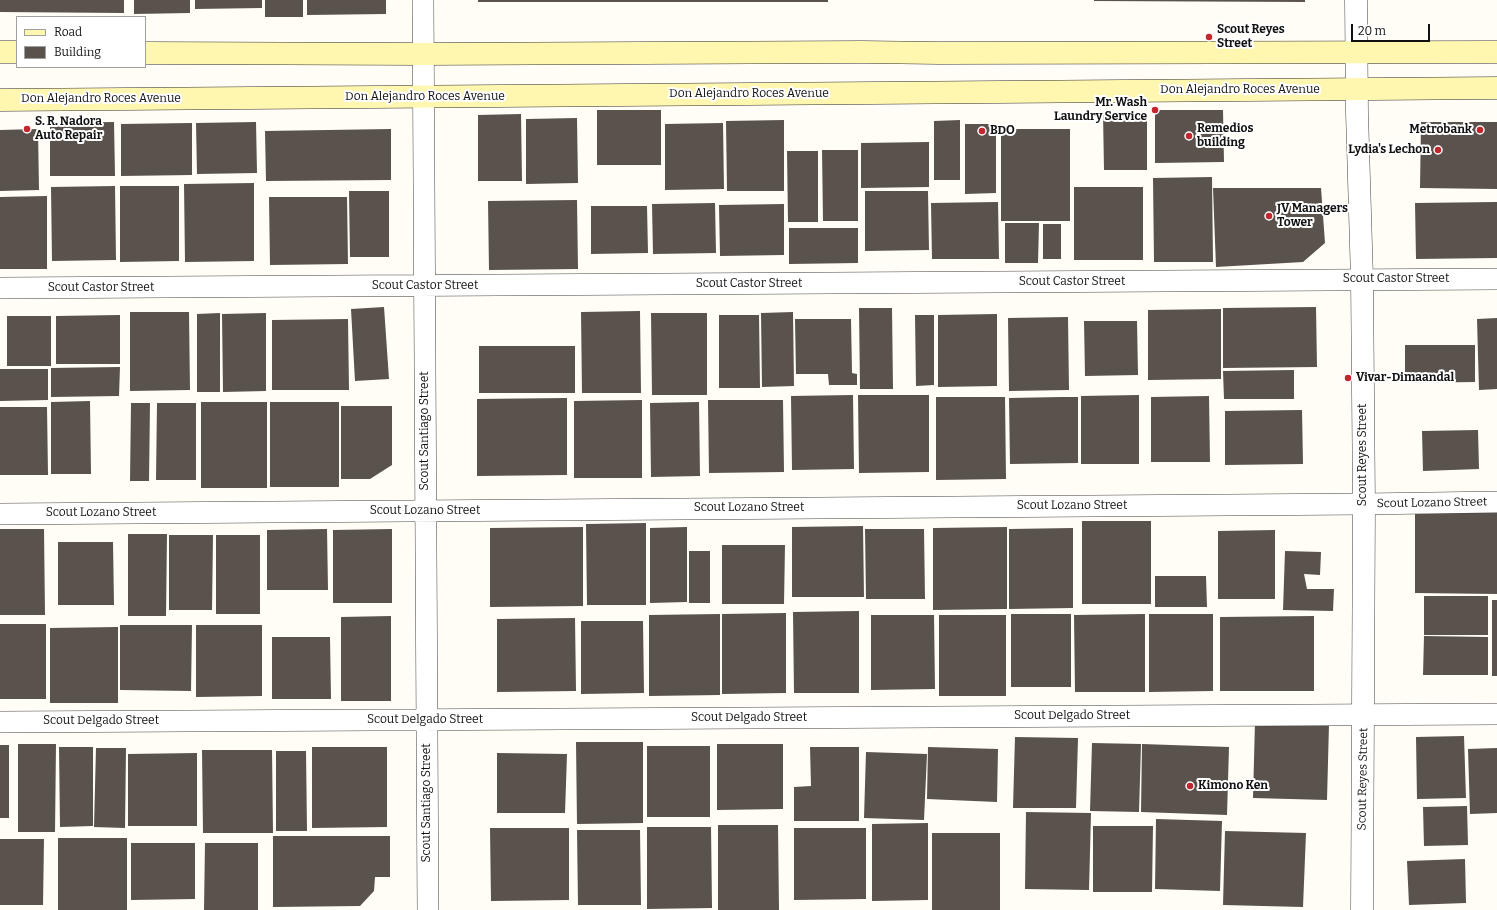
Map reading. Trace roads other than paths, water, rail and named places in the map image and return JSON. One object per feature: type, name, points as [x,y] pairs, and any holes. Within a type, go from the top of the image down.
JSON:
[{"type":"main road","points":[[0,52],[16,52]]},
{"type":"main road","points":[[146,53],[423,54],[1497,52]]},
{"type":"main road","name":"Don Alejandro Roces Avenue","points":[[0,100],[1497,88]]},
{"type":"street","name":"Scout Santiago Street","points":[[423,0],[428,910]]},
{"type":"street","name":"Scout Reyes Street","points":[[1356,0],[1362,280],[1364,504],[1362,910]]},
{"type":"street","name":"Scout Castor Street","points":[[0,288],[1497,279]]},
{"type":"street","name":"Scout Lozano Street","points":[[0,514],[1497,502]]},
{"type":"street","name":"Scout Delgado Street","points":[[0,722],[1497,714]]},
{"type":"place","name":"Scout Reyes Street","points":[[1209,37]]},
{"type":"place","name":"Mr. Wash Laundry Service","points":[[1155,110]]},
{"type":"place","name":"S. R. Nadora Auto Repair","points":[[27,129]]},
{"type":"place","name":"Metrobank","points":[[1480,130]]},
{"type":"place","name":"BDO","points":[[982,131]]},
{"type":"place","name":"Remedios building","points":[[1189,136]]},
{"type":"place","name":"Lydia's Lechon","points":[[1438,150]]},
{"type":"place","name":"JV Managers Tower","points":[[1269,216]]},
{"type":"place","name":"Vivar-Dimaandal","points":[[1348,378]]},
{"type":"place","name":"Kimono Ken","points":[[1190,786]]}]
